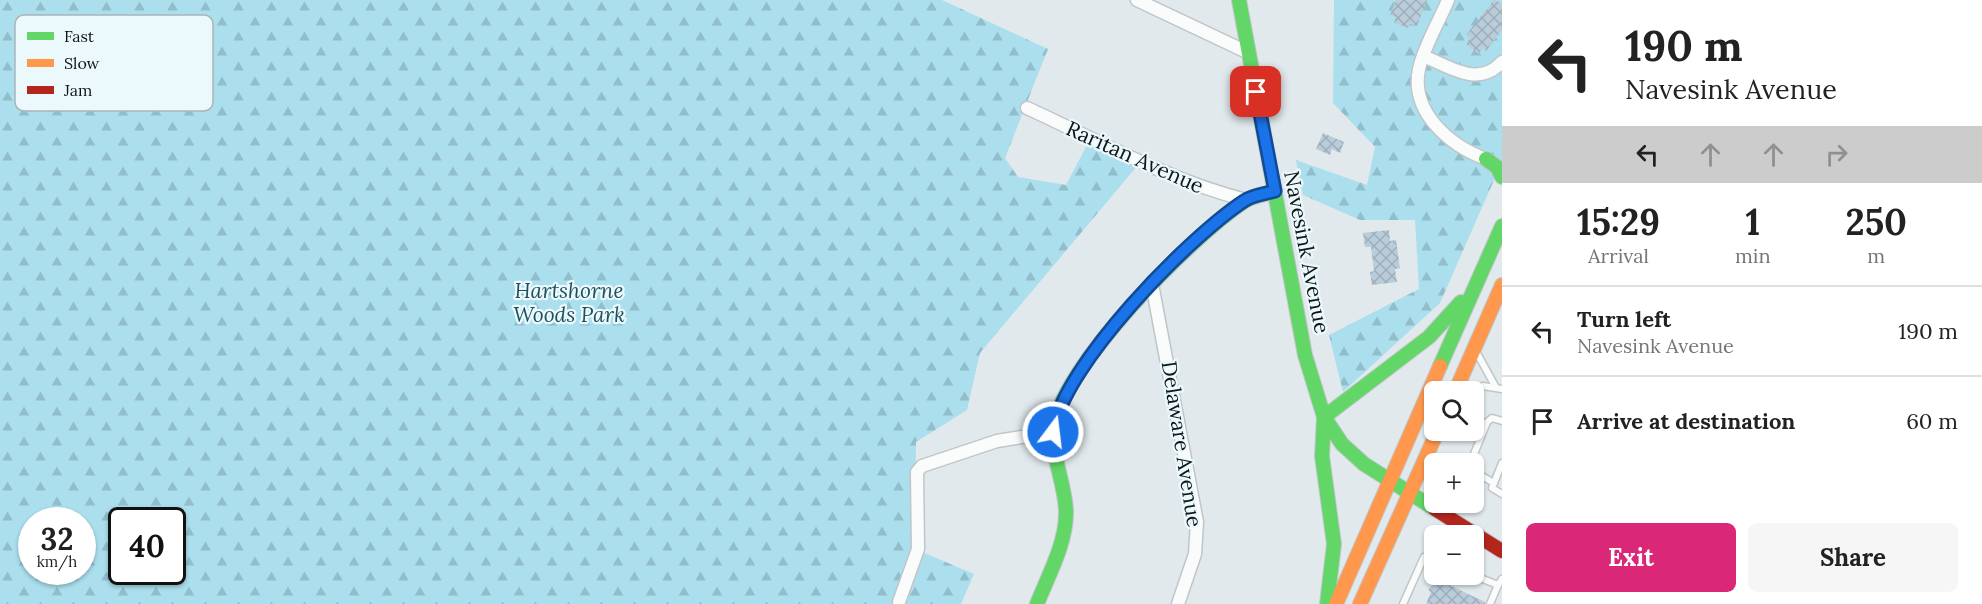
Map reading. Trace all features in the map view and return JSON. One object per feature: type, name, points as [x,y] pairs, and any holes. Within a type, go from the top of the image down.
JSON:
[{"type":"main road","name":"Navesink Avenue","points":[[1239,0],[1305,355],[1324,417],[1352,454],[1390,482],[1502,550]]},
{"type":"main road","points":[[1486,159],[1502,156]]},
{"type":"main road","points":[[1486,159],[1497,167],[1502,177]]},
{"type":"main road","points":[[1038,604],[1058,550],[1066,514],[1053,432],[1060,405],[1092,354],[1170,264],[1246,200],[1275,191]]},
{"type":"main road","points":[[1336,604],[1502,226]]},
{"type":"main road","points":[[1327,604],[1334,544],[1322,456],[1324,417],[1429,337],[1451,314],[1481,273]]},
{"type":"main road","points":[[1460,381],[1502,285]]},
{"type":"main road","points":[[1360,604],[1433,441]]},
{"type":"street","points":[[1137,0],[1249,53]]},
{"type":"street","points":[[1448,0],[1423,56],[1418,80],[1426,109],[1437,127],[1454,144],[1486,159]]},
{"type":"street","points":[[1423,56],[1480,76],[1491,73],[1502,62]]},
{"type":"street","name":"Raritan Avenue","points":[[1027,108],[1156,171],[1208,190],[1246,200]]},
{"type":"street","name":"Delaware Avenue","points":[[1152,284],[1197,522],[1195,554],[1178,604]]},
{"type":"street","points":[[899,602],[918,549],[917,472],[922,466],[997,441],[1053,432]]},
{"type":"lane","points":[[1477,342],[1483,367],[1495,386]]},
{"type":"lane","points":[[1484,386],[1495,386],[1502,389]]},
{"type":"lane","points":[[1474,453],[1487,422],[1492,418],[1502,421]]},
{"type":"lane","points":[[1502,463],[1492,488],[1502,494]]},
{"type":"lane","points":[[1484,477],[1494,483]]},
{"type":"lane","points":[[1402,604],[1424,557]]},
{"type":"lane","points":[[1484,578],[1500,582],[1490,604]]},
{"type":"green space","name":"Hartshorne Woods Park","points":[[0,0],[942,0],[1048,49],[1005,158],[1018,177],[1066,185],[1088,143],[1138,165],[980,353],[967,410],[916,442],[915,549],[974,574],[961,604],[0,604]]},
{"type":"green space","points":[[1334,0],[1502,0],[1502,162],[1440,303],[1343,392],[1329,335],[1419,289],[1415,220],[1360,220],[1303,195],[1296,160],[1367,185],[1375,147],[1333,103]]},
{"type":"building","points":[[1396,0],[1427,0],[1417,26],[1410,24],[1408,28],[1394,23],[1396,17],[1390,15]]},
{"type":"building","points":[[1494,0],[1502,3],[1502,30],[1486,51],[1483,48],[1479,54],[1466,44],[1470,38],[1466,35]]},
{"type":"building","points":[[1323,133],[1344,142],[1340,153],[1332,149],[1330,155],[1316,149]]},
{"type":"building","points":[[1389,230],[1390,241],[1396,240],[1400,268],[1395,269],[1397,282],[1372,285],[1370,272],[1374,271],[1371,247],[1365,247],[1363,233]]},
{"type":"building","points":[[1432,585],[1449,585],[1485,604],[1426,604],[1431,592],[1428,590]]},
{"type":"traffic: fast","points":[[1239,0],[1305,355],[1324,417],[1342,444],[1364,464],[1424,502]]},
{"type":"traffic: fast","points":[[1486,159],[1497,167],[1502,177]]},
{"type":"traffic: fast","points":[[1037,604],[1056,560],[1065,525],[1064,493],[1053,432],[1060,406],[1077,376],[1101,341],[1131,306],[1194,242],[1245,201],[1275,191]]},
{"type":"traffic: fast","points":[[1440,366],[1502,226]]},
{"type":"traffic: fast","points":[[1327,604],[1334,544],[1322,456],[1324,417],[1429,337],[1461,302]]},
{"type":"traffic: slow","points":[[1460,381],[1502,285]]},
{"type":"traffic: slow","points":[[1336,604],[1440,366]]},
{"type":"traffic: slow","points":[[1360,604],[1433,441]]},
{"type":"traffic: jam","points":[[1441,513],[1502,551]]},
{"type":"route","points":[[1053,432],[1060,405],[1092,354],[1170,264],[1246,200],[1275,191],[1256,92]]}]
